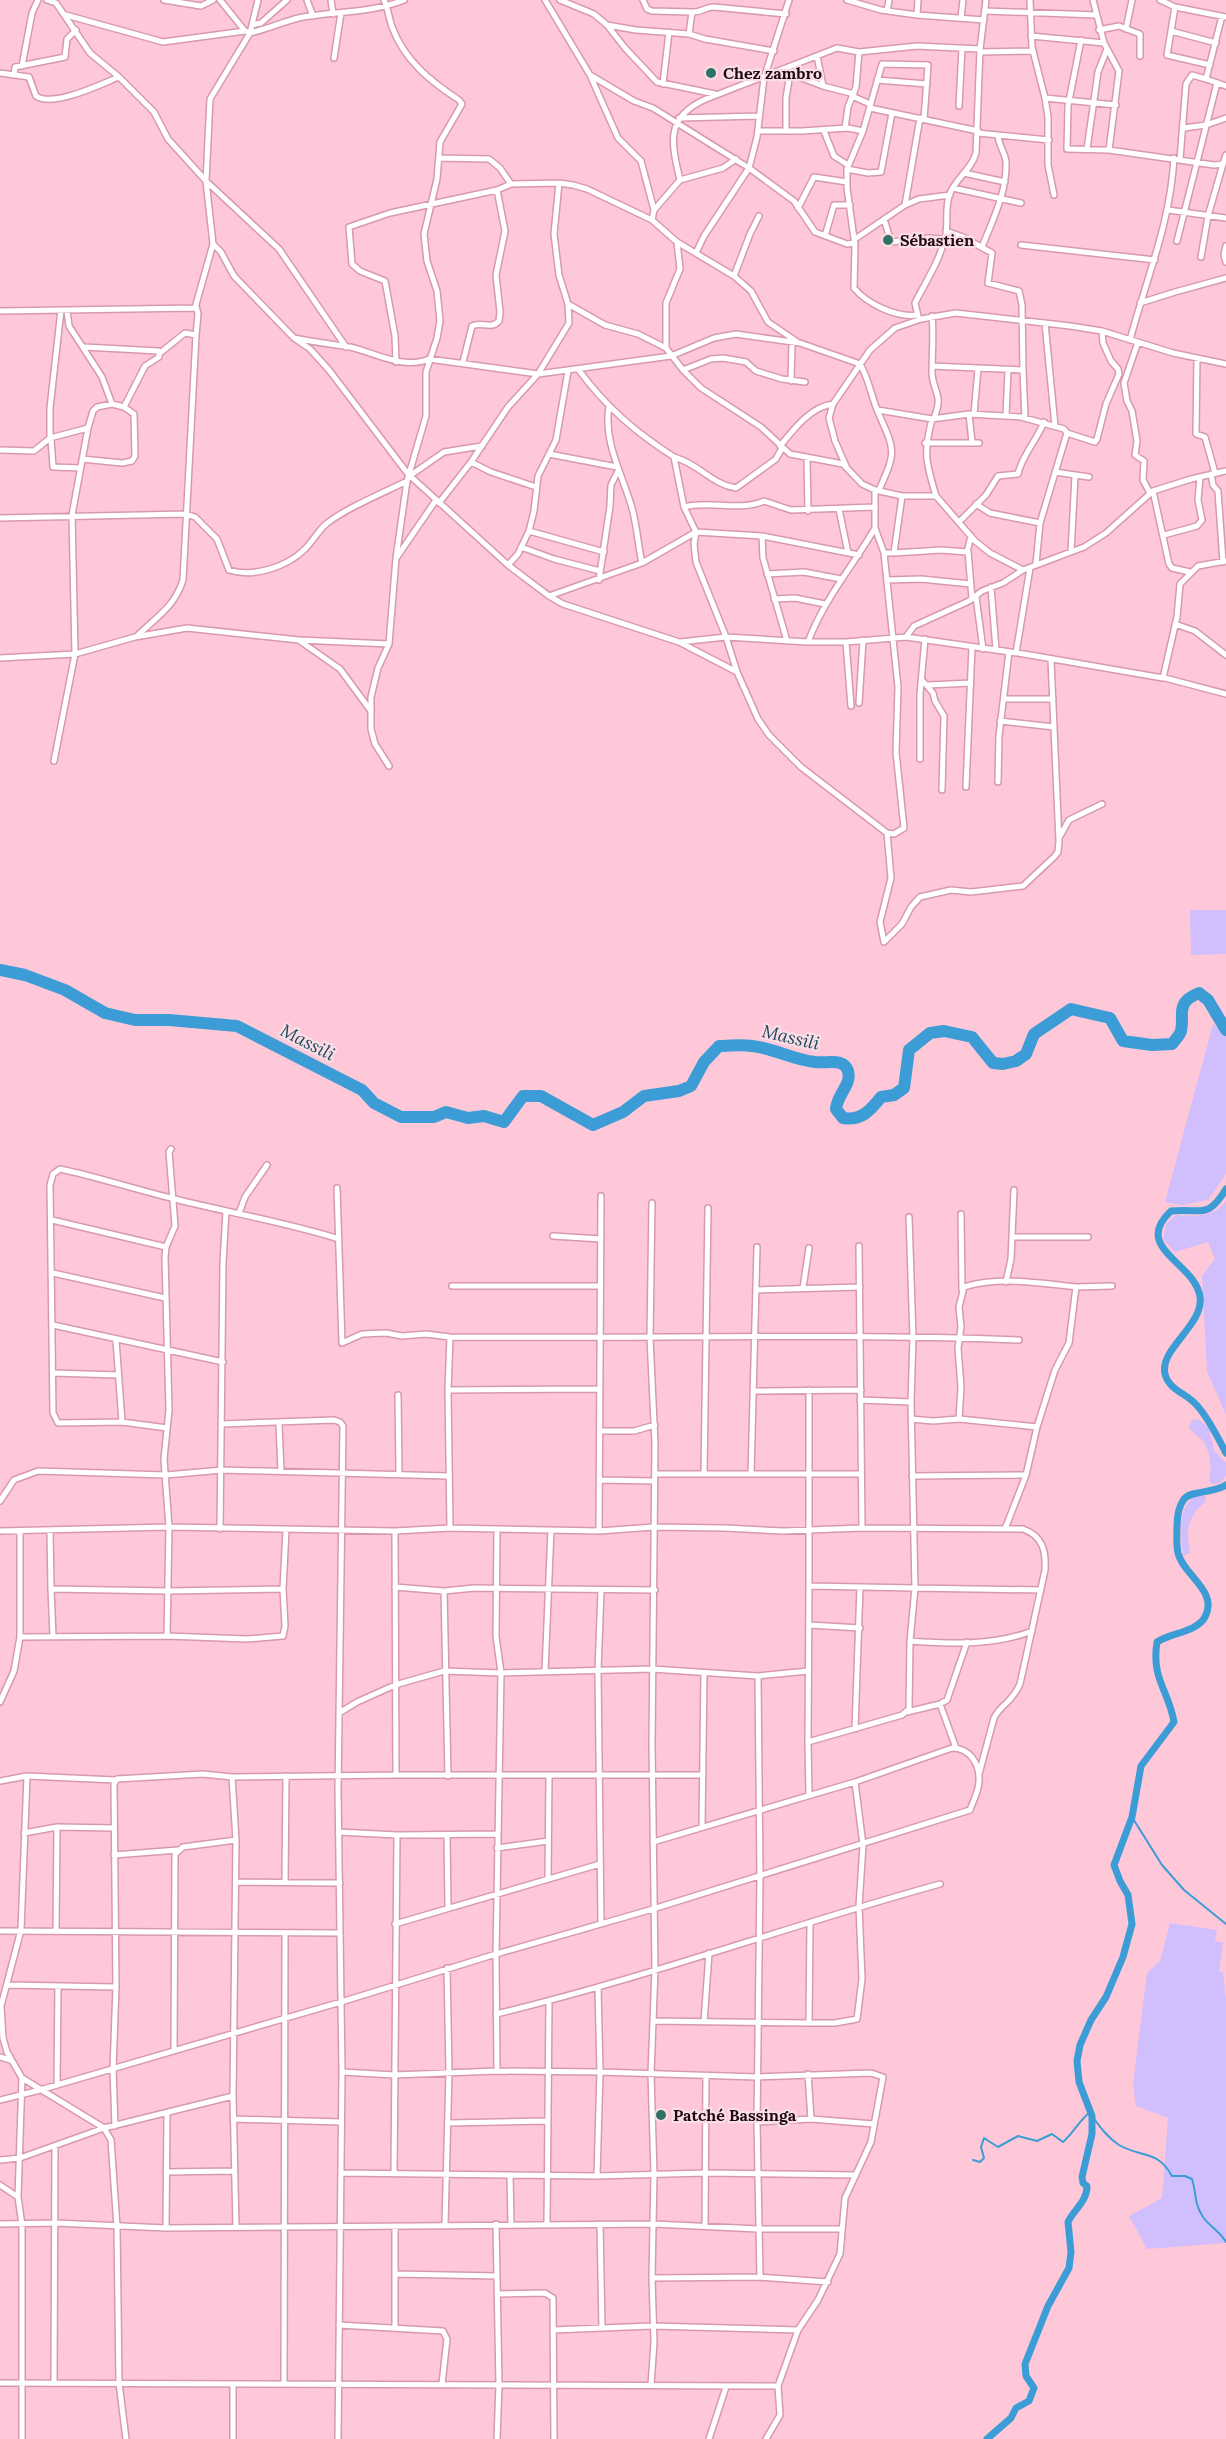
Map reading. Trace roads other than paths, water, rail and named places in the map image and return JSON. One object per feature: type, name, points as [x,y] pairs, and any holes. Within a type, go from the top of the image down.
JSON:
[{"type":"street","points":[[22,66],[32,13],[38,0]]},
{"type":"street","points":[[47,0],[56,1],[90,53],[119,77],[154,112],[168,139],[206,181],[279,249],[346,346]]},
{"type":"street","points":[[164,0],[201,6],[213,0]]},
{"type":"street","points":[[220,0],[248,32]]},
{"type":"street","points":[[135,637],[163,614],[180,590],[183,580],[198,316],[196,306],[213,244],[206,181],[210,99],[252,25],[258,0]]},
{"type":"street","points":[[252,25],[261,22],[287,0]]},
{"type":"street","points":[[308,0],[314,16]]},
{"type":"street","points":[[331,0],[333,14]]},
{"type":"street","points":[[384,0],[391,26],[410,60],[423,75],[461,102],[459,112],[443,134],[424,234],[424,247],[440,312],[437,338],[429,359],[424,384],[426,416],[409,477],[396,558],[389,644],[374,683],[371,729],[375,744],[389,766]]},
{"type":"street","points":[[65,15],[163,42],[248,32],[276,27],[300,18],[387,7],[404,0]]},
{"type":"street","points":[[545,0],[590,75],[618,138],[641,161],[654,210],[652,220]]},
{"type":"street","points":[[560,0],[586,9],[607,25],[625,48],[657,81],[717,94]]},
{"type":"street","points":[[644,0],[647,9],[652,11],[699,13],[706,8],[714,7],[786,14]]},
{"type":"street","points":[[696,254],[704,236],[749,168],[758,131],[764,78],[789,0]]},
{"type":"street","points":[[847,0],[887,11],[984,20]]},
{"type":"street","points":[[887,11],[888,0]]},
{"type":"street","points":[[917,15],[918,0]]},
{"type":"street","points":[[961,18],[963,0]]},
{"type":"street","points":[[919,317],[914,306],[915,301],[929,280],[944,239],[945,213],[950,195],[974,161],[978,132],[980,50],[986,0]]},
{"type":"street","points":[[1030,0],[1031,36],[1045,98],[1049,140],[1048,165],[1054,195]]},
{"type":"street","points":[[1093,0],[1104,43],[1119,71],[1109,150]]},
{"type":"street","points":[[1126,28],[1132,0]]},
{"type":"street","points":[[1160,0],[1175,7],[1224,17],[1206,79]]},
{"type":"street","points":[[1175,7],[1167,55],[1210,65]]},
{"type":"street","points":[[985,11],[1096,15]]},
{"type":"street","points":[[689,34],[692,12]]},
{"type":"street","points":[[334,58],[341,13]]},
{"type":"street","points":[[607,25],[636,30],[689,34],[774,51]]},
{"type":"street","points":[[1100,30],[1117,26],[1140,34],[1140,56]]},
{"type":"street","points":[[14,74],[15,67],[65,57],[67,39],[76,30]]},
{"type":"street","points":[[1171,31],[1216,43]]},
{"type":"street","points":[[663,84],[669,32]]},
{"type":"street","points":[[1031,36],[1104,43]]},
{"type":"street","points":[[1080,40],[1070,99],[1067,149],[1109,150],[1214,165],[1223,164]]},
{"type":"street","points":[[680,180],[675,161],[674,134],[677,120],[697,103],[837,48],[859,52],[917,46],[1033,51]]},
{"type":"street","points":[[958,106],[962,48]]},
{"type":"street","points":[[1087,149],[1100,64],[1107,49]]},
{"type":"street","points":[[845,128],[846,115],[858,78],[859,52]]},
{"type":"street","points":[[817,56],[823,86]]},
{"type":"street","points":[[905,204],[922,119],[927,84],[927,64],[885,63],[881,65],[863,131],[848,167],[847,182],[855,241],[854,288],[856,291],[900,315],[919,317],[956,313],[1102,331],[1226,364]]},
{"type":"street","points":[[783,71],[853,95],[870,106],[892,113],[978,132],[1049,140]]},
{"type":"street","points":[[0,73],[29,77],[36,96],[42,99],[63,98],[119,77]]},
{"type":"street","points":[[786,130],[786,98],[790,73]]},
{"type":"street","points":[[590,75],[634,101],[677,120],[792,200],[812,229],[848,244],[905,204],[919,199],[950,195]]},
{"type":"street","points":[[1130,340],[1168,210],[1184,128],[1188,80],[1192,75],[1226,86]]},
{"type":"street","points":[[877,80],[927,84]]},
{"type":"street","points":[[1177,241],[1217,83]]},
{"type":"street","points":[[1045,98],[1116,105]]},
{"type":"street","points":[[824,131],[834,156],[848,167],[868,173],[881,172],[892,113]]},
{"type":"street","points":[[677,120],[759,116]]},
{"type":"street","points":[[1184,128],[1206,125],[1226,118]]},
{"type":"street","points":[[758,131],[824,131],[845,128],[863,131]]},
{"type":"street","points":[[982,247],[1001,199],[1005,182],[1006,158],[1000,148],[998,135]]},
{"type":"street","points":[[1201,257],[1208,216],[1226,155]]},
{"type":"street","points":[[440,158],[489,159],[500,168],[511,184]]},
{"type":"street","points":[[654,210],[680,180],[723,168],[736,159]]},
{"type":"street","points":[[964,173],[1005,182]]},
{"type":"street","points":[[798,208],[814,177],[847,182]]},
{"type":"street","points":[[396,558],[437,501],[471,462],[508,406],[538,374],[569,323],[568,304],[559,275],[555,251],[554,234],[559,183]]},
{"type":"street","points":[[396,362],[395,336],[385,280],[360,271],[352,264],[349,228],[390,213],[497,190],[511,184],[559,183],[587,189],[652,220],[677,242],[734,276],[751,291],[768,322],[800,343],[860,364],[891,439],[892,454],[877,490],[875,528],[884,553],[894,637],[898,687],[896,752],[904,828],[894,834],[887,833],[801,767],[769,735],[758,719],[737,672],[726,637],[696,562],[694,544],[696,532],[684,507],[674,457]]},
{"type":"street","points":[[953,188],[1021,203]]},
{"type":"street","points":[[462,362],[472,326],[494,325],[500,318],[496,275],[505,231],[497,190]]},
{"type":"street","points":[[825,236],[834,205],[850,205]]},
{"type":"street","points":[[1168,210],[1226,218]]},
{"type":"street","points":[[734,276],[759,216]]},
{"type":"street","points":[[884,219],[891,242],[929,238],[944,239]]},
{"type":"street","points":[[946,231],[982,247],[992,255],[987,282],[1018,290],[1022,305],[1025,418]]},
{"type":"street","points":[[666,348],[666,303],[680,269],[677,242]]},
{"type":"street","points":[[213,244],[221,252],[234,276],[294,338],[310,349],[329,370],[409,477],[508,565],[549,596],[588,613],[610,618],[679,642],[737,672]]},
{"type":"street","points":[[1021,245],[1155,260]]},
{"type":"street","points":[[1226,246],[1224,255],[1226,262]]},
{"type":"street","points":[[1140,303],[1226,279]]},
{"type":"street","points":[[568,304],[605,325],[638,334],[666,348],[701,388],[761,427],[790,454],[846,466]]},
{"type":"street","points":[[0,310],[193,310],[196,306]]},
{"type":"street","points":[[64,310],[69,326],[102,377],[112,404]]},
{"type":"street","points":[[64,310],[50,408],[53,467],[80,468]]},
{"type":"street","points":[[932,316],[932,376],[939,396],[939,407],[925,443],[926,465],[936,496],[975,542],[990,553],[1023,570]]},
{"type":"street","points":[[919,317],[895,328],[870,350],[833,404],[829,418],[835,441],[846,466],[862,484],[902,496],[936,496]]},
{"type":"street","points":[[1045,323],[1055,426]]},
{"type":"street","points":[[878,410],[933,418],[971,414],[1025,418],[1044,422],[1064,429],[1067,433],[1095,442],[1098,439],[1106,404],[1119,375],[1103,343],[1102,331]]},
{"type":"street","points":[[124,407],[145,366],[159,357],[160,353],[185,333],[196,335]]},
{"type":"street","points":[[294,338],[369,351],[396,362],[411,363],[429,359],[538,374],[671,356],[714,338],[736,334],[800,343]]},
{"type":"street","points":[[1138,342],[1124,383],[1137,441],[1135,455],[1144,461],[1143,480],[1152,492],[1164,534],[1170,567],[1190,572]]},
{"type":"street","points":[[790,381],[792,343]]},
{"type":"street","points":[[84,347],[160,353]]},
{"type":"street","points":[[683,370],[711,359],[723,358],[746,362],[760,372],[790,381],[805,382]]},
{"type":"street","points":[[1165,678],[1180,584],[1198,566],[1224,562],[1218,491],[1213,485],[1213,474],[1205,437],[1196,434],[1197,358]]},
{"type":"street","points":[[932,366],[1023,370]]},
{"type":"street","points":[[578,369],[622,420],[674,457],[689,461],[723,486],[736,489],[776,459],[781,447],[797,426],[819,407],[833,404]]},
{"type":"street","points":[[972,442],[971,414],[978,369]]},
{"type":"street","points":[[1006,416],[1008,370]]},
{"type":"street","points":[[508,565],[529,531],[538,476],[556,440],[568,371]]},
{"type":"street","points":[[54,761],[75,654],[72,515],[80,468],[88,428],[95,408],[112,404],[124,407],[134,416],[135,456],[132,461],[122,463],[82,459]]},
{"type":"street","points":[[609,407],[608,426],[618,469],[632,508],[642,563]]},
{"type":"street","points":[[959,522],[998,476],[1018,474],[1020,465],[1038,437],[1044,422]]},
{"type":"street","points":[[0,450],[34,451],[51,439],[88,428]]},
{"type":"street","points":[[1036,564],[1040,523],[1067,433]]},
{"type":"street","points":[[925,443],[979,443]]},
{"type":"street","points":[[0,518],[186,514],[195,518],[217,539],[229,570],[238,573],[253,573],[294,558],[305,549],[325,525],[409,477],[444,452],[482,446]]},
{"type":"street","points":[[549,454],[618,469]]},
{"type":"street","points":[[807,458],[808,511]]},
{"type":"street","points":[[471,462],[536,487]]},
{"type":"street","points":[[599,580],[610,485],[618,469]]},
{"type":"street","points":[[906,637],[914,626],[974,598],[1023,570],[1084,547],[1106,533],[1152,492],[1226,471]]},
{"type":"street","points":[[1055,472],[1089,477]]},
{"type":"street","points":[[1071,552],[1075,476]]},
{"type":"street","points":[[1164,534],[1197,526],[1202,520],[1198,500],[1200,477]]},
{"type":"street","points":[[894,553],[902,496]]},
{"type":"street","points":[[684,507],[694,504],[754,506],[764,501],[791,510],[808,511],[875,507]]},
{"type":"street","points":[[976,504],[990,513],[1040,523]]},
{"type":"street","points":[[1219,507],[1226,505]]},
{"type":"street","points":[[839,509],[848,553]]},
{"type":"street","points":[[808,642],[825,604],[875,528]]},
{"type":"street","points":[[529,531],[604,552]]},
{"type":"street","points":[[549,596],[642,563],[696,532],[762,536],[859,555]]},
{"type":"street","points":[[762,536],[763,558],[787,641]]},
{"type":"street","points":[[971,536],[968,551],[971,584],[983,649]]},
{"type":"street","points":[[521,547],[554,559],[600,571]]},
{"type":"street","points":[[884,553],[968,551]]},
{"type":"street","points":[[998,782],[1000,721],[1030,568]]},
{"type":"street","points":[[768,574],[804,572],[841,579]]},
{"type":"street","points":[[887,580],[921,579],[971,584]]},
{"type":"street","points":[[991,587],[996,650]]},
{"type":"street","points":[[774,599],[795,598],[825,604]]},
{"type":"street","points":[[1175,624],[1195,631],[1226,655]]},
{"type":"street","points":[[0,658],[75,654],[135,637],[187,628],[299,640],[389,644]]},
{"type":"street","points":[[679,642],[726,637],[808,642],[846,642],[906,637],[1165,678],[1226,694]]},
{"type":"street","points":[[920,759],[925,639]]},
{"type":"street","points":[[299,640],[340,669],[371,711]]},
{"type":"street","points":[[859,703],[863,640]]},
{"type":"street","points":[[846,642],[851,706]]},
{"type":"street","points":[[966,787],[972,647]]},
{"type":"street","points":[[887,833],[891,878],[880,922],[884,942],[902,924],[911,907],[920,897],[951,890],[971,892],[1023,886],[1055,856],[1058,852],[1059,838],[1051,660]]},
{"type":"street","points":[[922,680],[928,685],[944,717],[942,790]]},
{"type":"street","points":[[928,685],[971,683]]},
{"type":"street","points":[[1005,699],[1053,699]]},
{"type":"street","points":[[1000,721],[1054,727]]},
{"type":"street","points":[[1059,838],[1069,820],[1102,804]]},
{"type":"street","points":[[166,1636],[169,1527],[164,1459],[169,1410],[165,1298],[166,1247],[175,1226],[169,1152],[171,1149]]},
{"type":"street","points":[[239,1213],[245,1197],[267,1165]]},
{"type":"street","points":[[167,1428],[122,1422],[58,1423],[53,1413],[53,1273],[50,1185],[53,1174],[60,1169],[103,1178],[173,1199],[290,1224],[339,1239]]},
{"type":"street","points":[[337,1188],[341,1342],[344,1343],[362,1334],[386,1333],[402,1336],[426,1334],[450,1337],[859,1336],[1019,1340]]},
{"type":"street","points":[[1006,1282],[1011,1259],[1014,1190]]},
{"type":"street","points":[[599,1531],[601,1196]]},
{"type":"street","points":[[651,2385],[654,2342],[652,2278],[654,2174],[651,2074],[655,1969],[652,1669],[655,1590],[655,1425],[650,1338],[652,1203]]},
{"type":"street","points":[[704,1474],[708,1208]]},
{"type":"street","points":[[220,1529],[226,1211]]},
{"type":"street","points":[[959,1419],[961,1214]]},
{"type":"street","points":[[906,1712],[910,1702],[910,1641],[915,1588],[911,1419],[913,1337],[909,1217]]},
{"type":"street","points":[[52,1220],[166,1247]]},
{"type":"street","points":[[553,1236],[601,1239]]},
{"type":"street","points":[[1012,1237],[1088,1237]]},
{"type":"street","points":[[859,1246],[862,1528]]},
{"type":"street","points":[[751,1474],[756,1337],[756,1247]]},
{"type":"street","points":[[803,1288],[809,1248]]},
{"type":"street","points":[[53,1273],[165,1298]]},
{"type":"street","points":[[962,1290],[964,1287],[981,1283],[1006,1282],[1076,1287],[1112,1286]]},
{"type":"street","points":[[452,1286],[600,1286]]},
{"type":"street","points":[[756,1290],[860,1287]]},
{"type":"street","points":[[1005,1528],[1026,1475],[1037,1427],[1055,1370],[1070,1343],[1076,1287]]},
{"type":"street","points":[[52,1325],[167,1352],[223,1362]]},
{"type":"street","points":[[450,1337],[448,1390],[450,1528]]},
{"type":"street","points":[[116,1340],[122,1422]]},
{"type":"street","points":[[54,1373],[118,1375]]},
{"type":"street","points":[[448,1390],[599,1389]]},
{"type":"street","points":[[809,1390],[811,1531],[808,1671],[809,1795]]},
{"type":"street","points":[[754,1391],[861,1390]]},
{"type":"street","points":[[398,1395],[399,1473]]},
{"type":"street","points":[[861,1400],[911,1402]]},
{"type":"street","points":[[911,1419],[933,1421],[959,1419],[1037,1427]]},
{"type":"street","points":[[221,1424],[340,1422],[343,1426],[338,1832],[342,2072],[338,2439]]},
{"type":"street","points":[[279,1424],[281,1471]]},
{"type":"street","points":[[601,1431],[634,1431],[655,1425]]},
{"type":"street","points":[[0,1501],[14,1480],[38,1471],[166,1474],[222,1470],[448,1476]]},
{"type":"street","points":[[601,1480],[704,1474],[861,1474]]},
{"type":"street","points":[[912,1476],[1026,1475]]},
{"type":"street","points":[[0,1531],[50,1532],[169,1527],[343,1531],[450,1528],[599,1531],[654,1527],[811,1531],[862,1528],[913,1530],[1005,1528],[1023,1529],[1036,1534],[1045,1556],[1041,1590],[1020,1684],[1015,1697],[997,1712],[994,1718],[979,1774],[979,1785],[970,1810],[653,1909],[447,1968],[285,2019],[0,2100]]},
{"type":"street","points":[[20,1637],[166,1636],[247,1639],[283,1636],[286,1530]]},
{"type":"street","points":[[497,1530],[496,1636],[501,1673],[496,1893],[497,2071]]},
{"type":"street","points":[[545,1671],[551,1530]]},
{"type":"street","points":[[0,1702],[14,1671],[20,1637],[20,1531]]},
{"type":"street","points":[[395,1531],[396,1775]]},
{"type":"street","points":[[50,1532],[53,1637]]},
{"type":"street","points":[[809,1586],[1041,1590]]},
{"type":"street","points":[[395,1587],[444,1591],[465,1588],[655,1590]]},
{"type":"street","points":[[855,1729],[860,1587]]},
{"type":"street","points":[[51,1589],[168,1591],[284,1589]]},
{"type":"street","points":[[601,1590],[598,1671],[601,1923]]},
{"type":"street","points":[[444,1591],[448,1776]]},
{"type":"street","points":[[809,1626],[860,1628]]},
{"type":"street","points":[[910,1641],[1009,1640],[1032,1631]]},
{"type":"street","points":[[808,1742],[940,1704],[949,1695],[967,1642]]},
{"type":"street","points":[[339,1713],[357,1701],[395,1685],[444,1671],[501,1673],[652,1669],[758,1676],[808,1671]]},
{"type":"street","points":[[702,1827],[704,1674]]},
{"type":"street","points":[[758,1676],[760,1877],[757,2122],[760,2277]]},
{"type":"street","points":[[940,1704],[956,1748]]},
{"type":"street","points":[[653,1842],[855,1782],[956,1748],[967,1750],[979,1774]]},
{"type":"street","points":[[0,1781],[27,1776],[115,1780],[178,1774],[232,1777],[703,1775]]},
{"type":"street","points":[[27,1776],[21,1930],[1,2007],[3,2038],[10,2060],[22,2078],[104,2128],[111,2140],[117,2226],[119,2384],[126,2439]]},
{"type":"street","points":[[285,1882],[286,1776]]},
{"type":"street","points":[[548,1879],[549,1776]]},
{"type":"street","points":[[232,1777],[236,1840],[233,2096],[236,2227]]},
{"type":"street","points":[[115,1780],[116,1987],[113,2069],[116,2126]]},
{"type":"street","points":[[653,2021],[809,2023],[847,2021],[858,2017],[862,1979],[860,1906],[863,1845],[855,1782]]},
{"type":"street","points":[[24,1833],[57,1827],[114,1828]]},
{"type":"street","points":[[56,1931],[57,1827]]},
{"type":"street","points":[[338,1832],[397,1835],[497,1834]]},
{"type":"street","points":[[447,1834],[448,1908]]},
{"type":"street","points":[[393,2174],[397,1835]]},
{"type":"street","points":[[114,1855],[178,1850],[183,1847],[236,1840]]},
{"type":"street","points":[[497,1848],[548,1840]]},
{"type":"street","points":[[174,2051],[173,1933],[175,1854],[178,1850]]},
{"type":"street","points":[[395,1924],[600,1864]]},
{"type":"street","points":[[236,1882],[340,1883]]},
{"type":"street","points":[[496,2014],[598,1987],[810,1924],[860,1906],[940,1884]]},
{"type":"street","points":[[809,2023],[810,1924]]},
{"type":"street","points":[[0,1931],[339,1933]]},
{"type":"street","points":[[284,2384],[285,1933]]},
{"type":"street","points":[[704,2022],[709,1953]]},
{"type":"street","points":[[445,2224],[449,2072],[447,1968]]},
{"type":"street","points":[[8,1985],[116,1987]]},
{"type":"street","points":[[57,2085],[58,1986]]},
{"type":"street","points":[[597,2176],[600,2072],[598,1987]]},
{"type":"street","points":[[547,2224],[549,2001]]},
{"type":"street","points":[[0,2057],[10,2060]]},
{"type":"street","points":[[342,2072],[394,2075],[497,2071],[600,2072],[757,2077],[871,2073],[883,2078],[867,2153],[845,2198],[840,2254],[828,2282],[798,2330],[778,2386],[780,2415],[766,2439]]},
{"type":"street","points":[[808,2074],[811,2119]]},
{"type":"street","points":[[705,2225],[706,2076]]},
{"type":"street","points":[[22,2078],[18,2197],[22,2225],[22,2439]]},
{"type":"street","points":[[0,2160],[20,2158],[104,2128],[233,2096]]},
{"type":"street","points":[[166,2228],[167,2114]]},
{"type":"street","points":[[234,2119],[341,2122]]},
{"type":"street","points":[[757,2122],[811,2119],[874,2124]]},
{"type":"street","points":[[448,2123],[547,2121]]},
{"type":"street","points":[[54,2383],[55,2146]]},
{"type":"street","points":[[166,2172],[234,2171]]},
{"type":"street","points":[[341,2173],[597,2176],[705,2173],[856,2175]]},
{"type":"street","points":[[510,2175],[511,2224]]},
{"type":"street","points":[[0,2185],[18,2197]]},
{"type":"street","points":[[0,2224],[56,2223],[166,2228],[654,2224],[758,2229],[842,2229]]},
{"type":"street","points":[[496,2224],[499,2385],[497,2439]]},
{"type":"street","points":[[600,2224],[602,2328]]},
{"type":"street","points":[[395,2226],[395,2328]]},
{"type":"street","points":[[395,2274],[497,2276]]},
{"type":"street","points":[[652,2278],[760,2277],[828,2282]]},
{"type":"street","points":[[497,2294],[545,2293],[552,2298],[554,2439]]},
{"type":"street","points":[[339,2325],[439,2330],[446,2333],[442,2384]]},
{"type":"street","points":[[553,2330],[652,2326],[798,2330]]},
{"type":"street","points":[[0,2383],[778,2386]]},
{"type":"street","points":[[233,2384],[233,2439]]},
{"type":"street","points":[[709,2439],[726,2387]]},
{"type":"waterway","name":"Massili","points":[[0,970],[25,975],[65,990],[105,1013],[135,1020],[169,1020],[237,1026],[362,1090],[374,1103],[401,1117],[434,1117],[446,1112],[468,1118],[484,1116],[504,1122],[523,1096],[541,1096],[593,1125],[623,1112],[644,1096],[679,1091],[691,1086],[704,1062],[719,1046],[748,1045],[807,1061],[843,1064],[849,1076],[836,1109],[843,1118],[849,1119],[869,1111],[881,1097],[894,1095],[904,1088],[909,1050],[930,1033],[944,1031],[972,1037],[993,1063],[1003,1064],[1016,1061],[1026,1054],[1034,1034],[1071,1009],[1110,1018],[1123,1041],[1152,1045],[1172,1044],[1181,1031],[1183,1005],[1199,993],[1208,1000],[1226,1030]]},
{"type":"waterway","points":[[1226,1189],[1208,1209],[1171,1211],[1161,1224],[1158,1235],[1162,1246],[1196,1285],[1200,1297],[1195,1317],[1168,1355],[1165,1374],[1172,1386],[1190,1399],[1200,1410],[1226,1453]]},
{"type":"waterway","points":[[987,2439],[1011,2418],[1016,2408],[1029,2401],[1034,2388],[1026,2376],[1025,2364],[1048,2306],[1069,2268],[1071,2252],[1068,2222],[1083,2201],[1086,2192],[1087,2186],[1083,2183],[1082,2177],[1092,2134],[1092,2116],[1079,2082],[1077,2061],[1080,2045],[1091,2020],[1106,1997],[1123,1957],[1132,1924],[1128,1895],[1114,1865],[1132,1817],[1141,1766],[1174,1722],[1156,1666],[1157,1642],[1196,1626],[1205,1617],[1208,1608],[1204,1591],[1186,1569],[1178,1553],[1179,1512],[1182,1502],[1188,1496],[1226,1485]]},
{"type":"waterway","points":[[1132,1817],[1162,1865],[1184,1890],[1226,1924]]},
{"type":"waterway","points":[[973,2160],[980,2162],[984,2158],[981,2147],[984,2138],[998,2147],[1018,2136],[1037,2141],[1052,2134],[1063,2142],[1091,2111]]},
{"type":"waterway","points":[[1092,2116],[1108,2136],[1119,2145],[1154,2158],[1166,2167],[1172,2176],[1185,2176],[1192,2179],[1200,2211],[1226,2242]]},
{"type":"place","name":"Chez zambro","points":[[711,73]]},
{"type":"place","name":"Sébastien","points":[[888,240]]},
{"type":"place","name":"Patché Bassinga","points":[[661,2115]]}]
